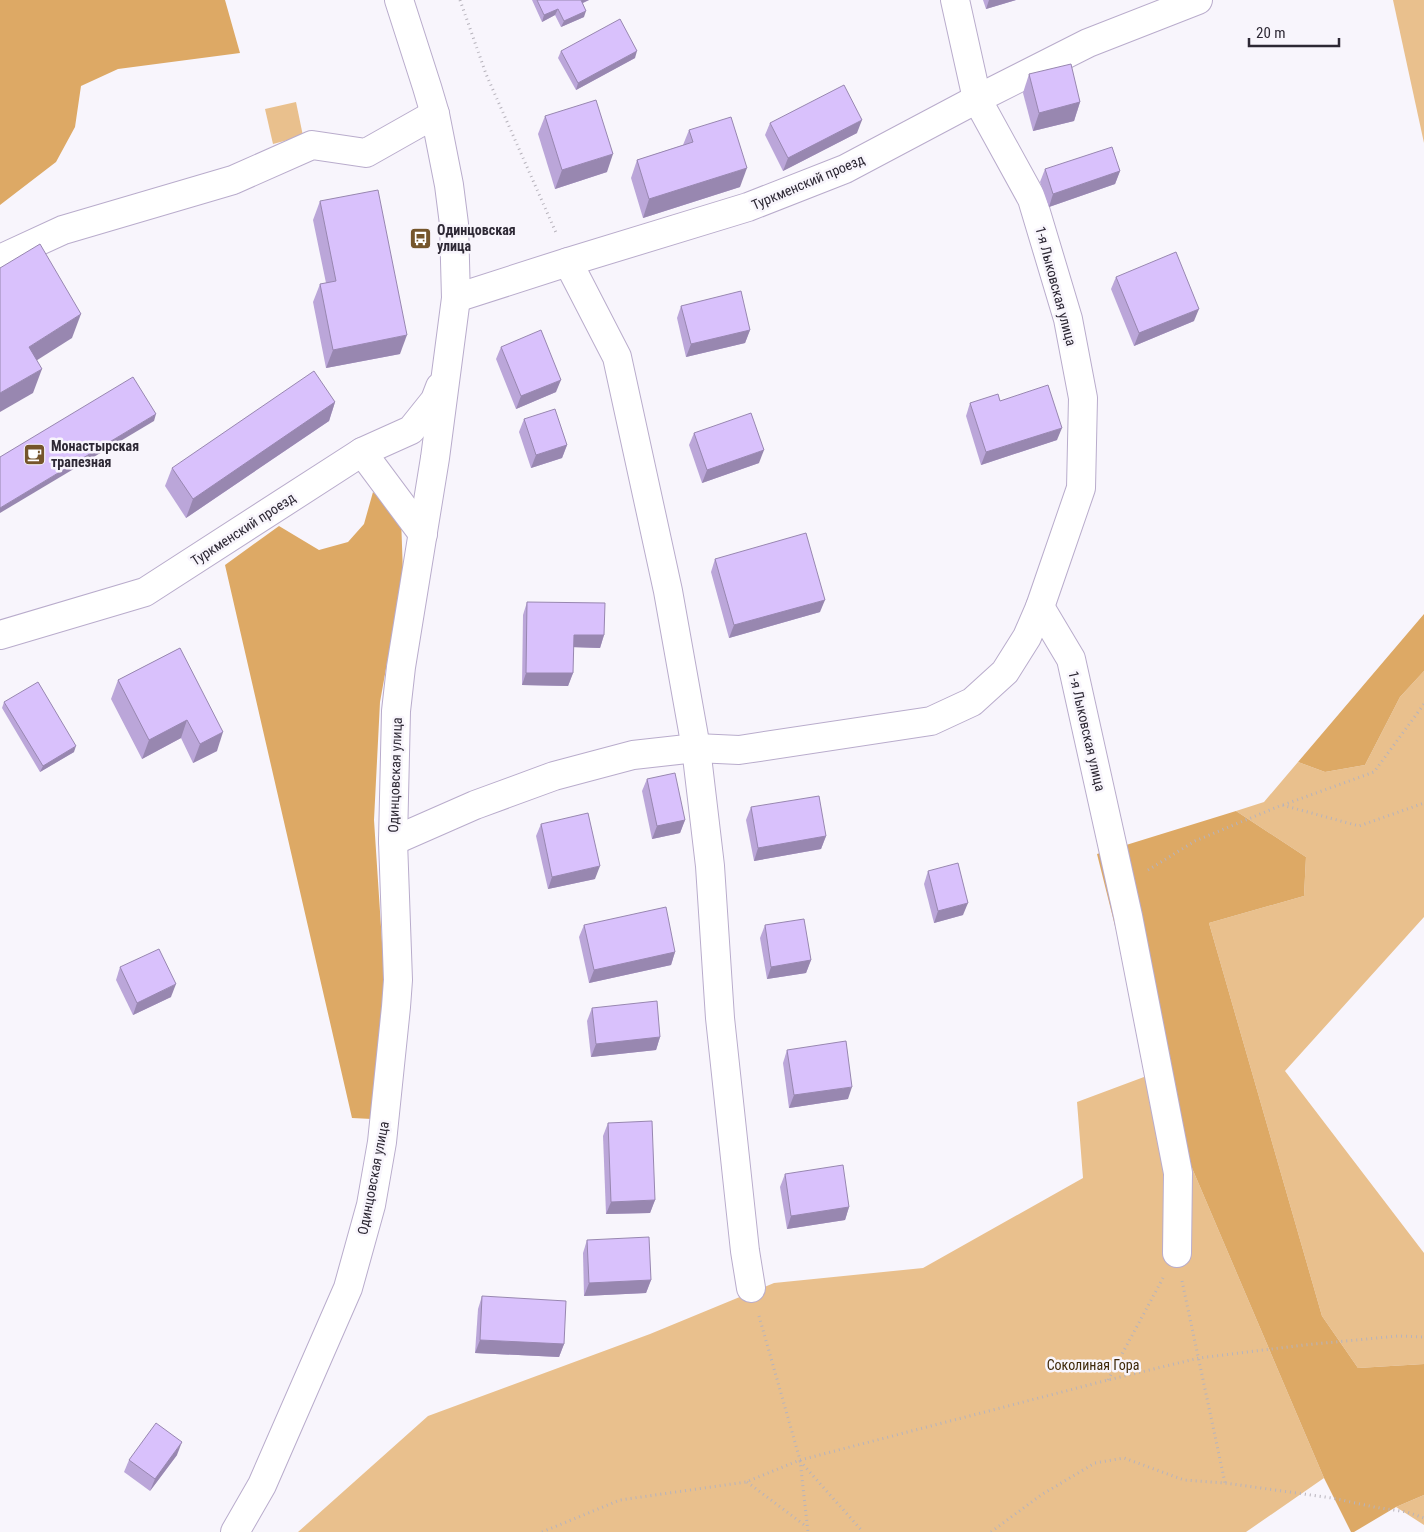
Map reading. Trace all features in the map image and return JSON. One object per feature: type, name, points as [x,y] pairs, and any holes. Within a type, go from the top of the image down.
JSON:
[{"type":"street","name":"Одинцовская улица","points":[[235,1532],[262,1485],[348,1288],[370,1205],[382,1142],[398,980],[393,841],[396,711],[401,667],[448,369],[456,298],[454,224],[449,185],[435,114],[399,0]]},
{"type":"street","name":"1-я Лыковская улица","points":[[955,0],[977,99],[1032,199],[1068,319],[1083,398],[1080,488],[1040,607],[1071,659],[1122,885],[1178,1173],[1177,1253]]},
{"type":"street","name":"Туркменский проезд","points":[[456,298],[748,207],[845,169],[1088,43],[1198,0]]},
{"type":"street","points":[[0,259],[63,230],[233,180],[312,145],[366,153],[435,114]]},
{"type":"street","points":[[568,262],[617,358],[668,591],[696,748],[710,866],[720,1018],[744,1241],[751,1288]]},
{"type":"street","name":"Туркменский проезд","points":[[0,636],[145,592],[362,452],[411,430],[435,400],[448,369]]},
{"type":"street","points":[[362,452],[423,534]]},
{"type":"street","points":[[393,841],[475,805],[554,776],[633,754],[696,748],[739,750],[931,721],[972,702],[1005,672],[1027,637],[1040,607]]},
{"type":"path","points":[[460,0],[486,74],[568,262]]},
{"type":"path","points":[[1122,885],[1195,841],[1282,805],[1374,772],[1424,704]]},
{"type":"path","points":[[1282,805],[1359,826],[1424,803]]},
{"type":"path","points":[[1177,1253],[1225,1483]]},
{"type":"path","points":[[1108,1380],[1177,1253]]},
{"type":"path","points":[[751,1288],[800,1460],[808,1532]]},
{"type":"path","points":[[542,1532],[620,1500],[746,1482],[800,1460],[1199,1358],[1398,1336],[1424,1337]]},
{"type":"path","points":[[991,1532],[1041,1495],[1095,1463],[1124,1458],[1184,1480],[1225,1483],[1332,1498],[1374,1508],[1407,1512],[1424,1518]]},
{"type":"path","points":[[800,1460],[863,1532]]},
{"type":"path","points":[[746,1482],[807,1527]]},
{"type":"green space","points":[[1393,0],[1424,0],[1424,143]]},
{"type":"green space","points":[[296,102],[303,136],[273,144],[265,109]]},
{"type":"green space","points":[[1424,671],[1424,917],[1285,1071],[1424,1253],[1424,1364],[1358,1368],[1322,1316],[1209,923],[1304,896],[1306,857],[1236,811],[1264,802],[1298,762],[1325,772],[1365,765],[1400,697]]},
{"type":"green space","name":"Соколиная Гора","points":[[1152,1074],[1324,1478],[1246,1532],[298,1532],[428,1416],[650,1334],[774,1283],[923,1268],[1083,1178],[1077,1102]]},
{"type":"green space","points":[[1424,1495],[1424,1525],[1396,1507]]},
{"type":"shaded area","points":[[0,0],[225,0],[240,53],[118,69],[81,86],[75,127],[56,162],[0,205]]},
{"type":"shaded area","points":[[373,492],[401,517],[403,574],[380,702],[374,820],[385,988],[372,1119],[352,1118],[225,565],[279,526],[319,550],[348,542],[364,524]]},
{"type":"shaded area","points":[[1424,614],[1424,671],[1400,697],[1365,765],[1325,772],[1298,762]]},
{"type":"shaded area","points":[[1236,811],[1306,857],[1304,896],[1209,923],[1322,1316],[1358,1368],[1424,1364],[1424,1495],[1396,1507],[1354,1532],[1351,1532],[1324,1478],[1152,1074],[1097,854]]},
{"type":"building","points":[[537,0],[581,0],[586,11],[564,21],[558,9],[544,15]]},
{"type":"building","points":[[620,19],[637,51],[578,83],[561,51]]},
{"type":"building","points":[[1071,64],[1080,102],[1039,113],[1029,74]]},
{"type":"building","points":[[844,85],[862,120],[788,158],[770,123]]},
{"type":"building","points":[[596,100],[613,154],[562,170],[545,116]]},
{"type":"building","points":[[731,117],[747,168],[649,199],[637,160],[693,142],[689,130]]},
{"type":"building","points":[[1112,147],[1120,171],[1053,194],[1045,169]]},
{"type":"building","points":[[378,190],[407,335],[333,350],[320,284],[336,281],[320,201]]},
{"type":"building","points":[[40,244],[81,314],[29,347],[42,369],[0,393],[0,268]]},
{"type":"building","points":[[1176,252],[1199,309],[1139,333],[1116,277]]},
{"type":"building","points":[[741,291],[750,330],[691,344],[681,306]]},
{"type":"building","points":[[541,330],[561,380],[521,396],[501,347]]},
{"type":"building","points":[[314,371],[335,402],[193,499],[172,468]]},
{"type":"building","points":[[133,377],[156,414],[0,508],[0,457]]},
{"type":"building","points":[[1048,385],[1062,428],[986,452],[970,403],[998,394],[1000,401]]},
{"type":"building","points":[[555,409],[567,445],[536,455],[524,419]]},
{"type":"building","points":[[751,413],[764,450],[707,470],[694,433]]},
{"type":"building","points":[[806,533],[825,600],[734,625],[715,559]]},
{"type":"building","points":[[527,602],[605,603],[604,635],[574,635],[573,673],[526,673]]},
{"type":"building","points":[[180,648],[223,732],[200,744],[187,720],[149,740],[118,680]]},
{"type":"building","points":[[38,682],[76,746],[43,766],[4,702]]},
{"type":"building","points":[[675,773],[685,820],[657,826],[647,779]]},
{"type":"building","points":[[819,796],[826,836],[758,848],[751,807]]},
{"type":"building","points":[[588,813],[600,866],[552,877],[541,824]]},
{"type":"building","points":[[958,863],[968,903],[938,911],[928,871]]},
{"type":"building","points":[[666,907],[675,952],[594,970],[584,925]]},
{"type":"building","points":[[804,919],[811,960],[771,967],[765,925]]},
{"type":"building","points":[[159,949],[176,984],[137,1003],[120,967]]},
{"type":"building","points":[[657,1001],[660,1037],[596,1044],[592,1008]]},
{"type":"building","points":[[846,1041],[852,1087],[794,1095],[787,1050]]},
{"type":"building","points":[[652,1121],[655,1200],[611,1202],[608,1123]]},
{"type":"building","points":[[843,1165],[849,1207],[791,1216],[785,1174]]},
{"type":"building","points":[[649,1237],[651,1280],[589,1283],[587,1240]]},
{"type":"building","points":[[482,1296],[566,1301],[564,1344],[480,1340]]},
{"type":"building","points":[[156,1423],[182,1442],[155,1479],[129,1460]]},
{"type":"place","name":"Одинцовская улица","points":[[421,238]]},
{"type":"place","name":"Монастырская трапезная","points":[[35,454]]}]
